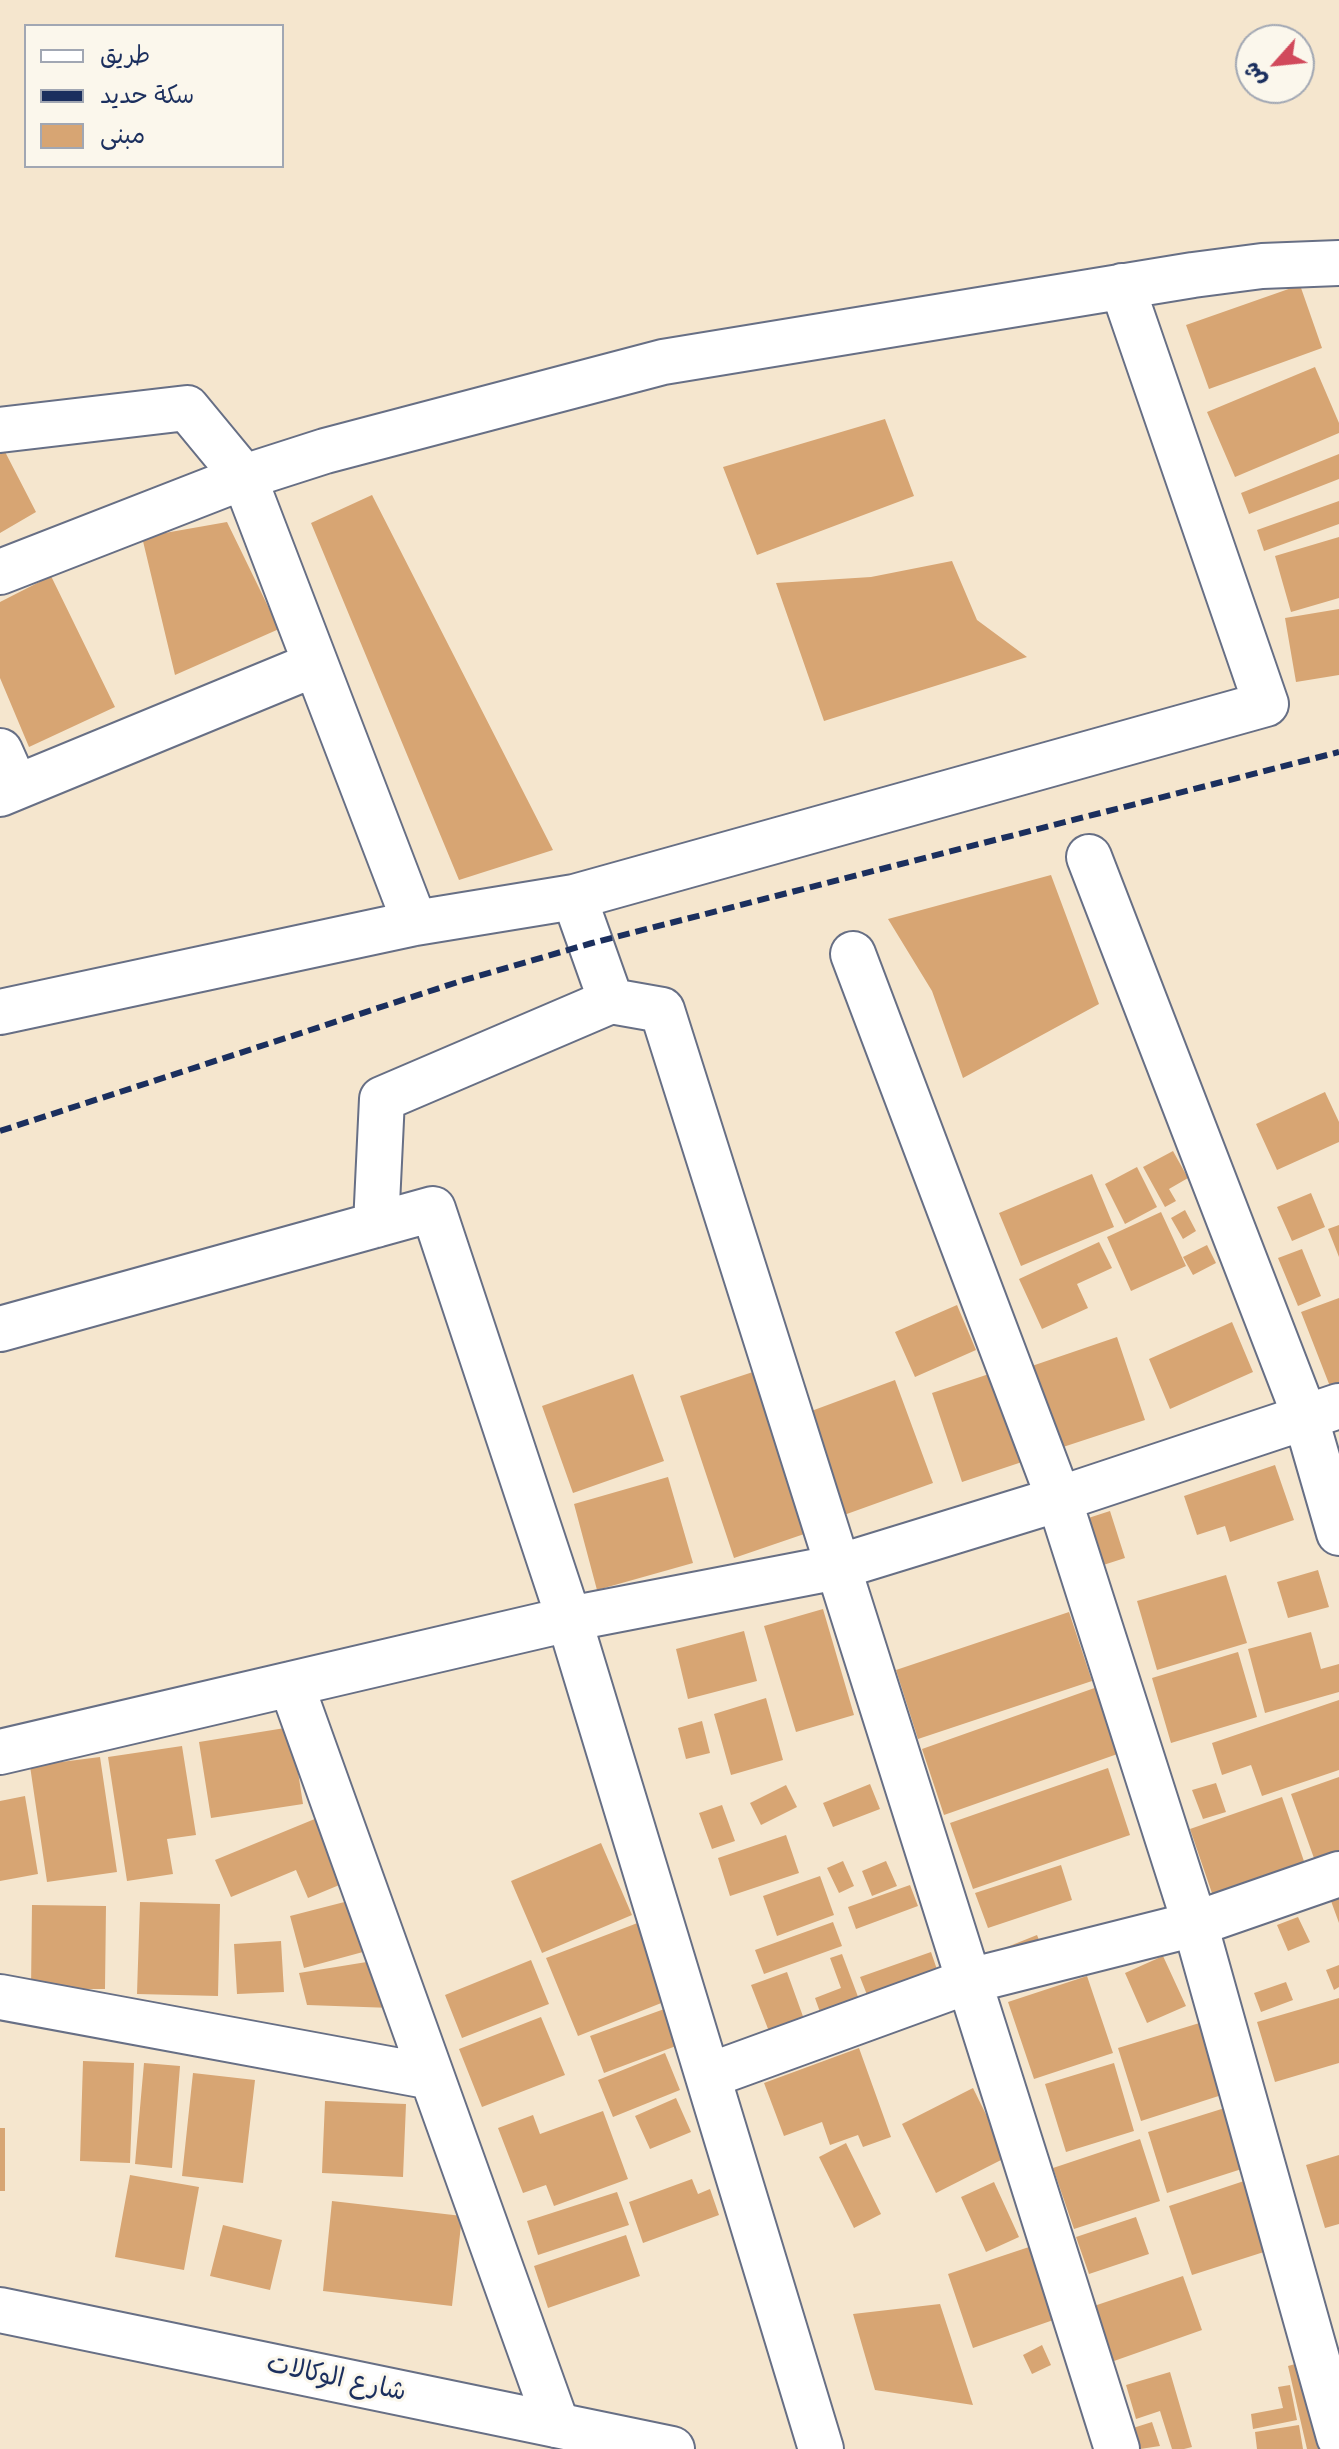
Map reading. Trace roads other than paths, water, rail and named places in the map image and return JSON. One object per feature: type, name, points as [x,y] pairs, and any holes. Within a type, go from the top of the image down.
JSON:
[{"type":"street","points":[[0,572],[244,477],[325,451],[663,362],[1122,286],[1262,266],[1339,263]]},
{"type":"street","points":[[0,1012],[415,923],[574,897],[1266,704],[1122,286]]},
{"type":"street","points":[[0,430],[187,408],[244,477],[313,665],[415,923]]},
{"type":"street","points":[[5,777],[313,665]]},
{"type":"street","points":[[1089,857],[1322,1413],[1339,1533]]},
{"type":"street","points":[[574,897],[611,1001]]},
{"type":"street","points":[[853,954],[1059,1499],[1195,1924],[1339,2437]]},
{"type":"street","points":[[376,1225],[382,1099],[611,1001],[662,1010],[1117,2449]]},
{"type":"street","points":[[0,1329],[433,1209],[569,1619],[821,2449]]},
{"type":"street","points":[[0,1752],[569,1619],[838,1567],[1322,1413]]},
{"type":"street","points":[[291,1684],[557,2425]]},
{"type":"street","points":[[708,2076],[969,1981],[1195,1924],[1339,1874]]},
{"type":"street","points":[[0,1997],[432,2077]]},
{"type":"street","name":"شارع الوكالات","points":[[0,2310],[672,2449]]},
{"type":"railway","points":[[0,1131],[461,981],[592,943],[1339,752]]}]
